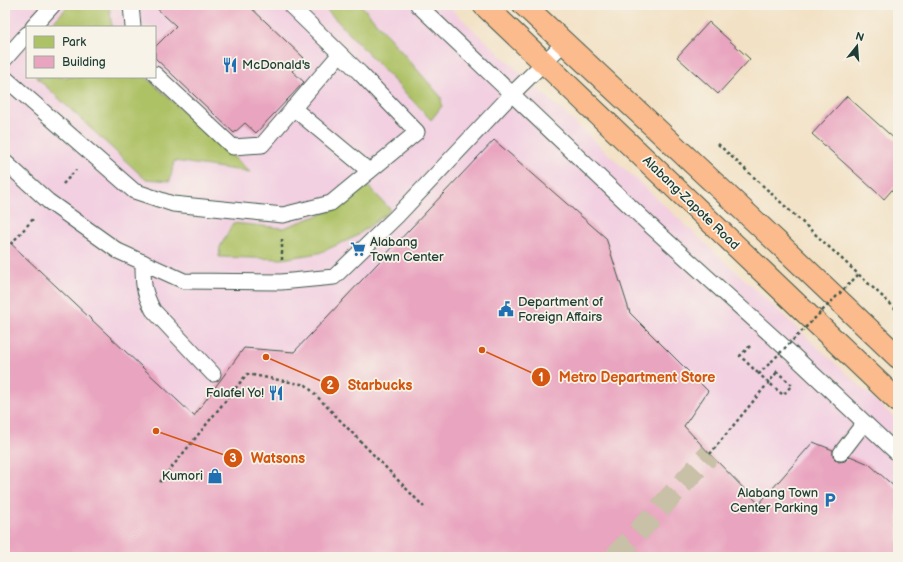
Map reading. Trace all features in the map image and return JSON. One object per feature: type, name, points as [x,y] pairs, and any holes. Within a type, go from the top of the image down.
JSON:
[{"type":"highway","name":"Alabang-Zapote Road","points":[[484,5],[898,401]]},
{"type":"highway","points":[[524,5],[898,357]]},
{"type":"lane","points":[[34,26],[53,5]]},
{"type":"lane","points":[[131,5],[133,26]]},
{"type":"lane","points":[[5,78],[134,191],[174,204],[283,215],[331,203],[417,132],[290,5]]},
{"type":"lane","points":[[418,5],[654,228],[793,355],[898,454]]},
{"type":"lane","points":[[5,59],[26,35]]},
{"type":"lane","points":[[5,162],[48,201],[118,251],[184,281],[281,282],[334,277],[397,216],[512,93],[564,43]]},
{"type":"lane","points":[[156,75],[233,147],[262,145],[340,54]]},
{"type":"lane","points":[[293,108],[369,171]]},
{"type":"lane","points":[[142,262],[143,287],[153,310],[214,374]]},
{"type":"lane","points":[[841,453],[864,423]]},
{"type":"path","points":[[718,144],[898,311]]},
{"type":"path","points":[[11,244],[91,153]]},
{"type":"path","points":[[281,282],[283,215]]},
{"type":"path","points":[[759,374],[859,274]]},
{"type":"path","points":[[754,351],[749,346],[740,356],[783,395],[792,385],[776,370]]},
{"type":"path","points":[[710,454],[793,355]]},
{"type":"path","points":[[765,361],[770,366]]},
{"type":"path","points":[[160,482],[247,374],[306,385],[424,507]]},
{"type":"shaded area","name":"Alabang Town Center","points":[[5,5],[447,5],[898,421],[898,557],[5,557]]},
{"type":"green space","points":[[69,5],[109,5],[112,26],[50,26]]},
{"type":"green space","points":[[322,5],[361,5],[441,97],[442,106],[431,120]]},
{"type":"green space","points":[[37,78],[147,78],[250,172],[174,161],[170,181],[145,179]]},
{"type":"green space","points":[[368,186],[391,210],[355,237],[319,253],[282,259],[219,257],[220,247],[233,223],[283,228],[336,209]]},
{"type":"building","name":"McDonald's","points":[[153,5],[248,5],[304,58],[292,71],[304,82],[256,133],[245,123],[234,133],[156,59],[156,46],[176,26]]},
{"type":"building","points":[[709,22],[750,59],[718,94],[677,57]]},
{"type":"building","points":[[847,96],[898,142],[898,183],[884,199],[812,134]]},
{"type":"building","points":[[494,140],[606,238],[630,313],[708,391],[684,426],[710,454],[759,504],[813,442],[833,450],[833,457],[839,462],[845,461],[850,456],[869,464],[898,490],[898,557],[5,557],[5,238],[194,416],[244,348],[294,352]]},
{"type":"tunnel","points":[[615,557],[710,454]]},
{"type":"place","name":"McDonald's","points":[[230,65]]},
{"type":"place","name":"Alabang Town Center","points":[[358,249]]},
{"type":"place","name":"Department of Foreign Affairs","points":[[506,309]]},
{"type":"place","name":"Metro Department Store","points":[[482,350]]},
{"type":"place","name":"Starbucks","points":[[266,357]]},
{"type":"place","name":"Falafel Yo!","points":[[276,393]]},
{"type":"place","name":"Watsons","points":[[156,431]]},
{"type":"place","name":"Kumori","points":[[215,476]]},
{"type":"place","name":"Alabang Town Center Parking","points":[[830,500]]}]
